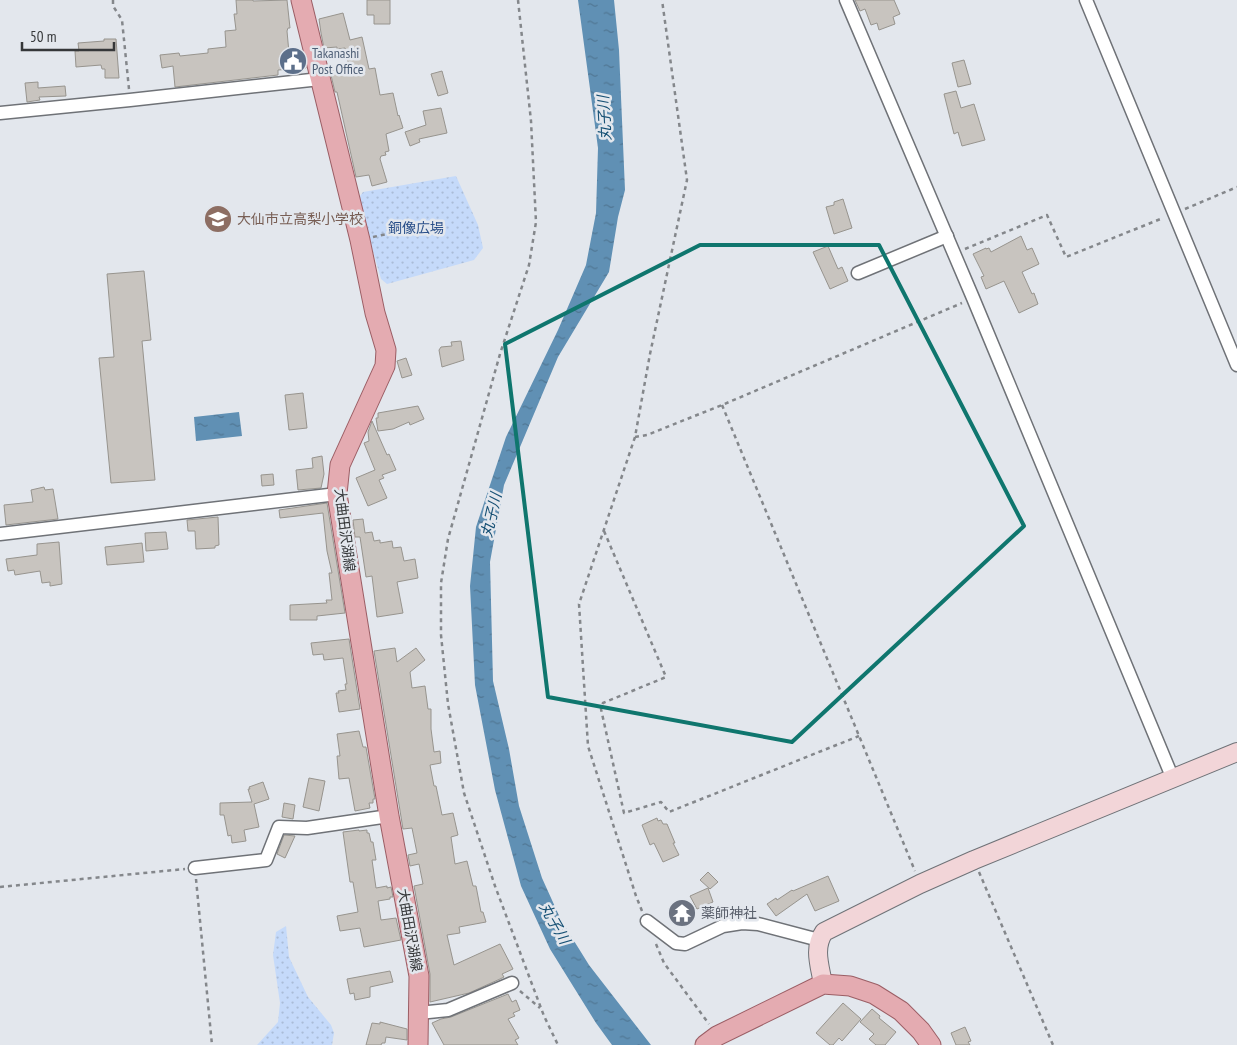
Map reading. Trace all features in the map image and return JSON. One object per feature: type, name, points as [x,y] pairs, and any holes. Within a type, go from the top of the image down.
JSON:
[{"type":"main road","name":"大曲田沢湖線","points":[[301,0],[386,350],[385,366],[340,465],[337,494],[390,816],[419,976],[418,1045]]},
{"type":"main road","points":[[711,1040],[823,984],[850,986],[874,994],[901,1011],[922,1032],[930,1045]]},
{"type":"street","points":[[846,0],[947,236],[1173,779]]},
{"type":"street","points":[[1086,0],[1237,365]]},
{"type":"street","points":[[0,113],[320,79]]},
{"type":"street","points":[[858,273],[947,236]]},
{"type":"street","points":[[0,534],[337,494]]},
{"type":"street","points":[[823,984],[818,949],[819,940],[824,932],[920,884],[974,860],[1237,752]]},
{"type":"street","points":[[195,868],[266,860],[279,827],[307,828],[390,816]]},
{"type":"street","points":[[647,921],[676,943],[685,944],[723,926],[742,923],[758,924],[819,940]]},
{"type":"street","points":[[419,1013],[448,1010],[512,982]]},
{"type":"path","points":[[113,0],[113,6],[122,20],[130,100]]},
{"type":"path","points":[[518,0],[531,121],[536,222],[529,265],[500,354],[448,539],[441,583],[441,635],[448,704],[464,793],[495,886],[542,1009],[558,1045]]},
{"type":"path","points":[[662,0],[687,180],[650,354],[635,437],[579,604],[588,746],[636,896],[664,964],[711,1040]]},
{"type":"path","points":[[954,253],[1047,215],[1066,257],[1237,188]]},
{"type":"path","points":[[360,240],[423,226]]},
{"type":"path","points":[[635,437],[646,435],[722,406],[973,298]]},
{"type":"path","points":[[722,406],[920,884]]},
{"type":"path","points":[[604,531],[666,677],[604,703],[601,709],[624,813],[661,802],[669,812],[859,736]]},
{"type":"path","points":[[974,860],[1053,1045]]},
{"type":"path","points":[[0,887],[195,868],[212,1045]]},
{"type":"path","points":[[512,982],[526,998],[542,1009]]},
{"type":"highlighted area","points":[[700,245],[879,245],[1024,526],[792,742],[548,697],[505,344]]},
{"type":"green space","name":"銅像広場","points":[[456,176],[478,225],[483,248],[474,260],[387,284],[381,279],[358,199],[363,192]]},
{"type":"green space","points":[[286,926],[289,957],[308,997],[331,1025],[334,1033],[332,1045],[257,1045],[278,1022],[280,1003],[273,955],[276,932]]},
{"type":"water","name":"丸子川","points":[[578,0],[614,0],[619,50],[625,190],[618,217],[609,272],[558,357],[504,485],[490,562],[493,681],[509,749],[519,806],[542,878],[561,920],[589,965],[651,1045],[612,1045],[596,1023],[550,949],[521,886],[495,790],[475,685],[470,586],[476,527],[506,437],[558,330],[586,265],[596,213],[598,148]]},
{"type":"water","points":[[239,412],[242,436],[196,441],[194,417]]},
{"type":"building","points":[[236,0],[287,0],[290,28],[287,31],[289,53],[302,52],[306,68],[278,70],[278,75],[175,87],[173,66],[162,68],[160,55],[179,53],[180,56],[208,53],[208,49],[226,47],[225,31],[236,30],[234,14],[237,14]]},
{"type":"building","points":[[367,0],[390,0],[390,24],[374,24],[374,15],[367,15]]},
{"type":"building","points":[[855,0],[894,0],[900,14],[893,17],[895,24],[879,30],[877,23],[871,25],[865,9],[860,11]]},
{"type":"building","points":[[343,13],[350,40],[362,37],[369,69],[375,68],[380,95],[393,93],[398,116],[403,128],[386,134],[389,151],[385,152],[386,155],[381,156],[380,159],[387,182],[372,186],[369,175],[356,177],[337,92],[335,92],[330,71],[349,66],[345,48],[324,48],[321,33],[319,19]]},
{"type":"building","points":[[104,39],[116,39],[119,78],[105,78],[105,69],[102,69],[101,65],[76,67],[75,51],[79,51],[78,43],[104,41]]},
{"type":"building","points":[[964,60],[971,84],[958,87],[952,63]]},
{"type":"building","points":[[442,71],[448,93],[438,96],[431,74]]},
{"type":"building","points":[[38,82],[38,88],[65,86],[66,96],[39,97],[40,100],[27,102],[25,83]]},
{"type":"building","points":[[956,91],[961,108],[974,104],[985,140],[962,146],[958,132],[954,134],[944,94]]},
{"type":"building","points":[[441,108],[447,133],[419,139],[420,142],[410,146],[405,132],[426,125],[423,111]]},
{"type":"building","points":[[843,199],[852,228],[834,234],[826,207],[834,205],[834,202]]},
{"type":"building","points":[[1021,236],[1027,250],[1032,248],[1039,264],[1022,272],[1038,304],[1019,313],[1004,281],[986,289],[981,277],[984,276],[973,254],[986,248],[989,248],[991,252]]},
{"type":"building","points":[[828,246],[838,269],[842,267],[848,281],[830,289],[813,252]]},
{"type":"building","points":[[144,271],[151,340],[142,341],[155,480],[111,483],[99,358],[114,357],[107,274]]},
{"type":"building","points":[[461,341],[464,360],[442,367],[439,350],[441,347],[452,346],[451,342]]},
{"type":"building","points":[[406,358],[412,375],[402,378],[397,361]]},
{"type":"building","points":[[303,393],[307,428],[289,430],[285,395]]},
{"type":"building","points":[[418,406],[424,419],[410,425],[409,422],[393,429],[378,431],[376,418],[378,418],[378,413]]},
{"type":"building","points":[[372,421],[396,470],[382,475],[384,478],[379,480],[387,498],[368,506],[356,478],[375,470],[364,443],[369,441],[368,432]]},
{"type":"building","points":[[322,456],[324,474],[321,488],[298,490],[296,470],[313,468],[312,458]]},
{"type":"building","points":[[273,474],[274,485],[262,486],[261,475]]},
{"type":"building","points":[[44,487],[45,490],[53,489],[58,519],[6,525],[4,505],[33,502],[31,490]]},
{"type":"building","points":[[327,503],[345,613],[317,616],[317,620],[290,620],[290,605],[327,603],[326,600],[332,600],[329,573],[332,573],[327,551],[323,513],[280,518],[279,510]]},
{"type":"building","points":[[218,517],[219,545],[215,546],[215,548],[196,549],[195,531],[188,531],[187,520]]},
{"type":"building","points":[[363,519],[365,533],[372,532],[374,541],[380,540],[380,543],[392,541],[393,548],[401,547],[404,561],[415,559],[418,578],[397,582],[403,613],[377,617],[372,576],[366,577],[360,537],[355,537],[353,520]]},
{"type":"building","points":[[166,532],[168,549],[146,551],[145,533]]},
{"type":"building","points":[[59,542],[62,584],[50,586],[50,582],[42,583],[40,571],[15,575],[14,570],[8,571],[6,559],[37,555],[37,544]]},
{"type":"building","points":[[142,543],[144,562],[107,565],[105,547]]},
{"type":"building","points":[[349,639],[360,709],[339,712],[336,693],[346,690],[345,684],[347,684],[343,658],[324,660],[323,654],[313,655],[311,643]]},
{"type":"building","points":[[395,648],[397,662],[416,648],[425,660],[410,672],[412,688],[425,686],[428,709],[431,709],[434,752],[440,751],[441,763],[430,765],[434,786],[436,786],[442,815],[453,813],[458,835],[451,837],[455,864],[467,861],[473,886],[476,886],[481,912],[483,912],[486,922],[459,927],[460,933],[447,935],[454,965],[500,944],[513,969],[502,974],[504,977],[469,993],[430,1002],[430,974],[414,886],[423,884],[419,864],[410,866],[408,855],[417,853],[412,828],[403,829],[374,651]]},
{"type":"building","points":[[359,731],[363,747],[366,747],[375,799],[373,799],[373,803],[369,803],[370,808],[355,811],[349,778],[339,779],[337,756],[340,756],[337,734]]},
{"type":"building","points":[[309,778],[325,781],[319,811],[303,807]]},
{"type":"building","points":[[263,782],[269,799],[254,804],[259,827],[244,830],[246,841],[232,843],[231,835],[228,836],[224,815],[220,815],[220,803],[252,802],[249,787]]},
{"type":"building","points":[[284,803],[295,805],[293,819],[282,817]]},
{"type":"building","points":[[657,818],[663,824],[667,824],[679,855],[663,862],[654,843],[650,845],[642,825]]},
{"type":"building","points":[[367,830],[371,842],[373,842],[376,860],[372,860],[376,888],[391,887],[393,897],[378,901],[381,920],[396,918],[401,940],[364,947],[360,928],[340,931],[337,916],[358,912],[353,882],[350,882],[343,832]]},
{"type":"building","points":[[284,835],[295,836],[285,858],[277,854]]},
{"type":"building","points":[[708,872],[718,882],[710,889],[700,880]]},
{"type":"building","points":[[828,876],[839,901],[815,911],[807,894],[776,916],[767,904],[792,890]]},
{"type":"building","points":[[708,888],[713,902],[697,909],[690,896]]},
{"type":"building","points":[[390,971],[393,982],[370,987],[370,997],[355,1000],[354,993],[350,994],[347,979]]},
{"type":"building","points":[[508,994],[512,1002],[516,1000],[520,1010],[513,1013],[515,1016],[508,1019],[519,1038],[515,1040],[518,1045],[444,1045],[432,1023]]},
{"type":"building","points":[[843,1003],[861,1019],[842,1041],[839,1038],[833,1045],[830,1045],[816,1033]]},
{"type":"building","points":[[872,1009],[880,1016],[879,1018],[896,1032],[885,1045],[876,1045],[869,1039],[874,1034],[860,1022]]},
{"type":"building","points":[[380,1022],[407,1029],[407,1040],[386,1037],[385,1043],[381,1045],[366,1045],[372,1023],[380,1024]]},
{"type":"building","points":[[965,1027],[971,1041],[968,1042],[970,1045],[956,1045],[951,1033]]},
{"type":"place","name":"Takanashi Post Office","points":[[293,61]]},
{"type":"place","name":"大仙市立高梨小学校","points":[[218,219]]},
{"type":"place","name":"薬師神社","points":[[682,913]]}]
